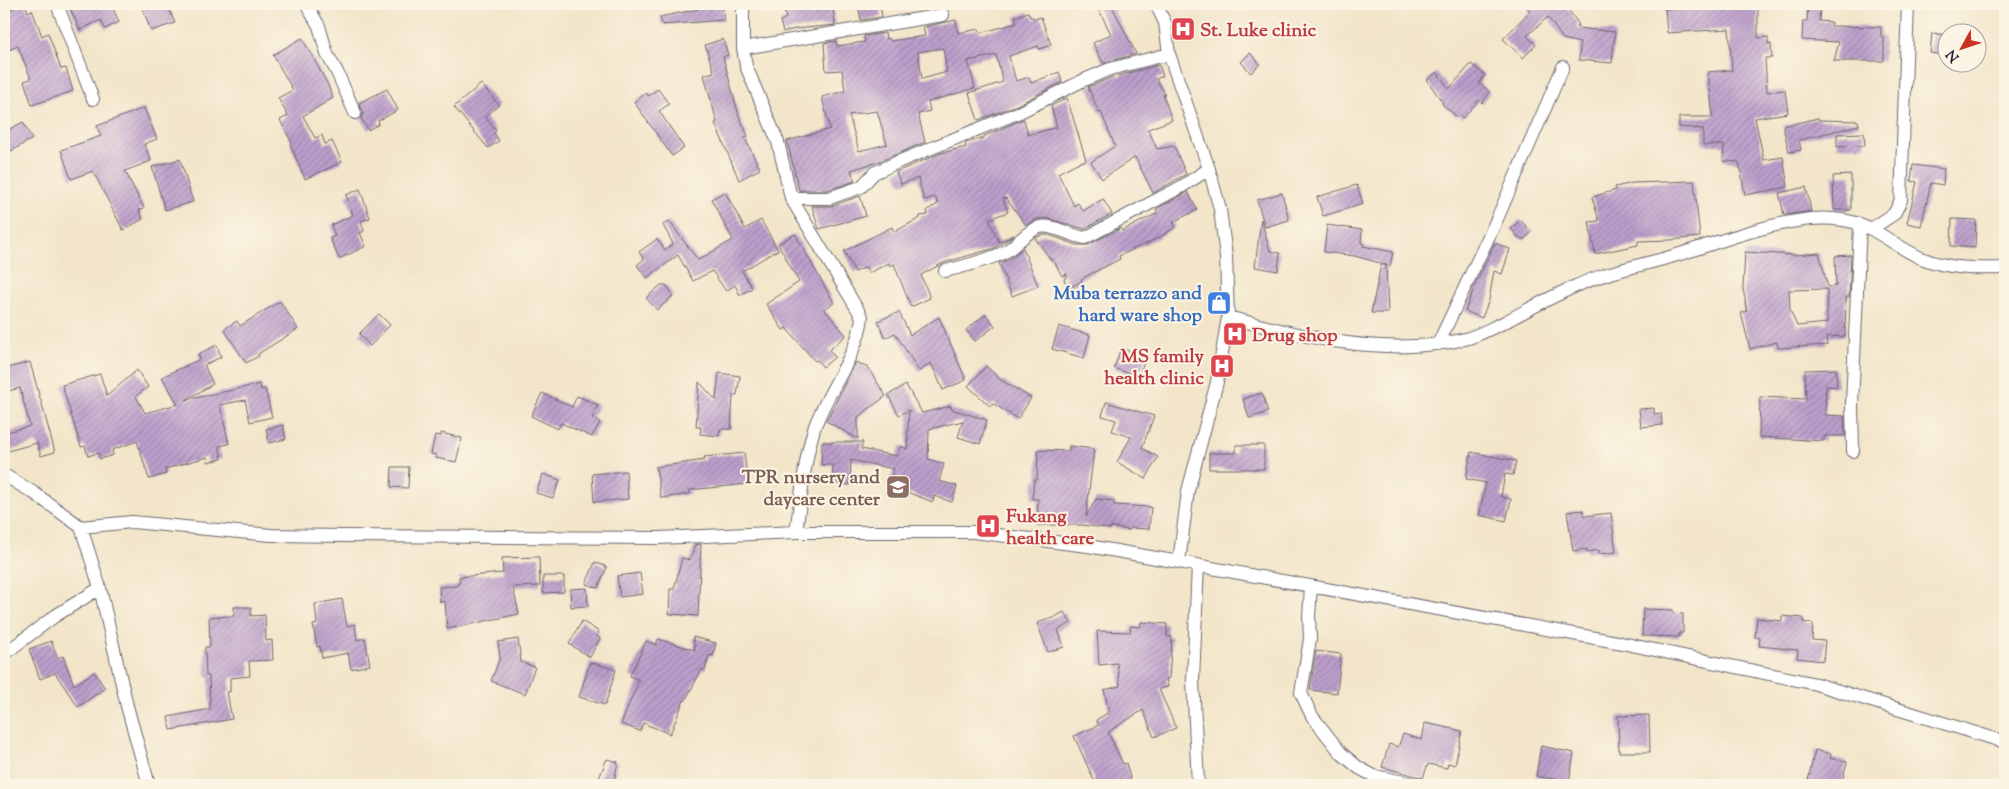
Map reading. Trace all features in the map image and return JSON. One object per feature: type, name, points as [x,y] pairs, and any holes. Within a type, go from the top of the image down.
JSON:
[{"type":"street","points":[[57,4],[93,99]]},
{"type":"street","points":[[306,4],[319,26],[327,54],[355,113]]},
{"type":"street","points":[[742,4],[743,48],[746,66],[778,142],[791,198],[862,317],[861,329],[829,394],[814,430],[796,532]]},
{"type":"street","points":[[1156,4],[1164,23],[1169,54],[1209,168],[1222,219],[1226,257],[1228,316],[1216,382],[1188,491],[1179,562]]},
{"type":"street","points":[[1866,227],[1894,214],[1902,200],[1908,4]]},
{"type":"street","points":[[743,48],[943,15]]},
{"type":"street","points":[[791,198],[829,198],[861,187],[874,174],[900,161],[1020,112],[1084,80],[1110,69],[1169,54]]},
{"type":"street","points":[[1438,344],[1497,219],[1563,67]]},
{"type":"street","points":[[945,271],[970,265],[1006,251],[1029,233],[1039,228],[1050,227],[1073,236],[1085,238],[1181,187],[1209,168]]},
{"type":"street","points":[[1228,316],[1289,333],[1338,342],[1391,346],[1438,344],[1467,339],[1578,285],[1678,255],[1732,236],[1813,219],[1837,220],[1866,227],[1894,245],[1923,259],[1959,268],[2005,268]]},
{"type":"street","points":[[1853,451],[1852,404],[1866,227]]},
{"type":"street","points":[[4,475],[34,493],[80,527],[100,588],[127,706],[149,785]]},
{"type":"street","points":[[80,527],[132,522],[271,535],[658,538],[796,532],[973,532],[1088,546],[1617,642],[1816,684],[2005,742]]},
{"type":"street","points":[[1198,565],[1193,680],[1198,785]]},
{"type":"street","points":[[1311,586],[1310,639],[1301,694],[1312,716],[1341,752],[1359,768],[1374,776],[1419,785]]},
{"type":"street","points":[[4,654],[55,616],[100,588]]},
{"type":"building","points":[[25,4],[28,12],[32,10],[42,36],[48,33],[61,69],[66,68],[73,91],[32,105],[24,81],[31,79],[18,46],[9,50],[4,36],[4,21],[10,19],[6,11]]},
{"type":"building","points":[[68,4],[111,4],[119,22],[105,29],[101,20],[80,30]]},
{"type":"building","points":[[141,4],[167,4],[175,23],[151,31]]},
{"type":"building","points":[[699,4],[723,4],[724,20],[662,25],[660,17],[699,9]]},
{"type":"building","points":[[783,4],[830,4],[833,7],[835,25],[783,32],[780,21],[786,18]]},
{"type":"building","points":[[1096,4],[1111,4],[1136,54],[1103,63],[1093,43],[1111,34]]},
{"type":"building","points":[[1524,4],[1564,4],[1578,23],[1577,28],[1615,32],[1612,63],[1579,60],[1580,43],[1563,39],[1548,17],[1527,36],[1536,45],[1523,58],[1503,39],[1530,11]]},
{"type":"building","points":[[1727,4],[1758,4],[1758,38],[1768,37],[1768,44],[1771,44],[1772,58],[1765,58],[1767,92],[1785,90],[1788,113],[1755,118],[1764,160],[1783,157],[1788,187],[1745,195],[1739,162],[1723,161],[1724,145],[1703,145],[1703,129],[1679,127],[1679,117],[1713,117],[1708,72],[1732,70],[1729,29],[1667,33],[1665,9]]},
{"type":"building","points":[[880,5],[882,17],[861,20],[859,9]]},
{"type":"building","points":[[1808,6],[1820,6],[1819,21],[1831,22],[1831,26],[1881,27],[1881,37],[1884,37],[1884,61],[1834,61],[1839,42],[1802,40],[1803,21],[1807,21]]},
{"type":"building","points":[[1028,12],[1030,17],[1034,19],[1041,17],[1051,45],[1039,49],[1038,46],[1009,56],[1016,81],[1029,77],[1031,83],[1059,72],[1062,82],[1017,105],[978,120],[969,93],[1003,82],[996,55],[968,61],[975,88],[928,102],[930,111],[918,114],[925,142],[878,162],[851,170],[855,181],[828,190],[799,190],[787,141],[830,129],[822,97],[845,91],[842,70],[826,71],[824,43],[836,41],[837,46],[865,42],[864,36],[885,33],[886,39],[889,38],[890,41],[925,36],[923,27],[956,20],[958,33],[979,29],[980,33],[1017,23],[1015,17]],"holes":[[[943,48],[947,72],[922,79],[918,52]],[[877,111],[887,144],[859,151],[849,115]]]},
{"type":"building","points":[[1932,33],[1936,34],[1936,54],[1930,53]]},
{"type":"building","points":[[302,38],[327,83],[333,98],[303,116],[315,138],[322,135],[325,144],[332,141],[342,162],[305,179],[290,144],[292,143],[280,120],[288,116],[278,98],[293,90],[273,55]]},
{"type":"building","points":[[723,39],[728,55],[723,57],[739,116],[748,136],[745,138],[760,169],[739,180],[715,123],[717,122],[704,75],[714,72],[705,45]]},
{"type":"building","points":[[1250,53],[1260,64],[1251,73],[1241,62]]},
{"type":"building","points":[[1471,64],[1485,75],[1479,83],[1490,92],[1482,103],[1479,100],[1463,118],[1459,115],[1457,117],[1442,104],[1427,80],[1437,72],[1449,89]]},
{"type":"building","points":[[1159,65],[1163,76],[1156,79],[1165,94],[1163,95],[1172,120],[1148,129],[1157,149],[1174,146],[1186,174],[1153,193],[1135,157],[1102,179],[1091,162],[1115,146],[1088,87],[1113,77]]},
{"type":"building","points":[[481,84],[499,105],[485,117],[496,131],[494,133],[499,141],[488,148],[454,107]]},
{"type":"building","points":[[387,89],[398,110],[378,121],[379,124],[368,130],[361,118],[363,113],[359,103]]},
{"type":"building","points":[[658,89],[669,104],[659,111],[684,148],[672,156],[634,102],[646,93],[648,96]]},
{"type":"building","points":[[1067,98],[1086,160],[1058,173],[1074,206],[1078,203],[1083,211],[1103,199],[1112,214],[1084,229],[1046,218],[1037,219],[1026,225],[1006,198],[1003,199],[1008,212],[989,219],[999,242],[1014,235],[995,248],[943,263],[921,275],[930,298],[911,307],[894,264],[890,266],[889,263],[869,273],[866,267],[855,272],[844,251],[892,227],[894,232],[920,218],[920,216],[928,215],[927,210],[938,204],[935,197],[924,200],[918,178],[901,184],[896,172],[941,153],[966,147],[965,143],[984,138],[984,136],[1024,119],[1028,135],[1057,127],[1051,106]]},
{"type":"building","points":[[144,108],[157,139],[144,144],[151,161],[125,171],[144,208],[139,210],[143,219],[123,230],[93,171],[71,179],[61,150],[101,136],[97,126]]},
{"type":"building","points":[[1818,118],[1819,120],[1858,121],[1859,125],[1799,140],[1801,150],[1789,152],[1783,126]]},
{"type":"building","points":[[23,122],[32,139],[4,155],[4,132]]},
{"type":"building","points":[[1864,133],[1865,146],[1837,147],[1837,134]]},
{"type":"building","points":[[180,159],[193,202],[165,210],[152,167]]},
{"type":"building","points":[[1913,165],[1944,169],[1943,185],[1931,183],[1921,226],[1907,223],[1917,182],[1911,181]]},
{"type":"building","points":[[1851,175],[1851,210],[1834,210],[1833,176]]},
{"type":"building","points":[[1694,181],[1700,237],[1638,241],[1638,245],[1595,254],[1589,222],[1599,221],[1592,197],[1616,190],[1615,187],[1633,183]]},
{"type":"building","points":[[1357,185],[1363,204],[1323,216],[1317,197]]},
{"type":"building","points":[[1806,187],[1811,211],[1784,215],[1779,193]]},
{"type":"building","points":[[360,189],[370,218],[361,221],[364,231],[360,233],[366,246],[339,259],[330,238],[335,236],[331,225],[353,215],[346,195]]},
{"type":"building","points":[[725,192],[745,229],[761,220],[778,250],[742,271],[752,288],[740,295],[735,285],[726,291],[712,271],[693,281],[678,255],[647,278],[637,265],[644,259],[639,252],[657,239],[665,250],[673,244],[663,225],[669,221],[698,260],[733,240],[711,199]]},
{"type":"building","points":[[1188,192],[1197,210],[1173,222],[1176,227],[1158,238],[1119,256],[1120,259],[1081,279],[1082,281],[1069,288],[1064,280],[1067,274],[1062,276],[1053,259],[1051,260],[1035,238],[1049,235],[1077,245],[1088,245],[1121,228],[1122,231],[1158,213],[1156,210],[1160,207]]},
{"type":"building","points":[[1282,193],[1289,220],[1265,227],[1257,200]]},
{"type":"building","points":[[860,196],[866,216],[819,229],[812,206],[831,206]]},
{"type":"building","points":[[1261,219],[1270,251],[1280,253],[1278,271],[1255,267]]},
{"type":"building","points":[[1952,219],[1976,220],[1975,248],[1951,246]]},
{"type":"building","points":[[1520,220],[1532,232],[1525,239],[1520,239],[1511,229]]},
{"type":"building","points":[[1327,225],[1362,230],[1361,243],[1364,244],[1363,246],[1393,252],[1390,266],[1355,256],[1324,252]]},
{"type":"building","points":[[795,234],[834,303],[824,309],[846,335],[829,350],[835,357],[823,367],[817,360],[815,361],[786,328],[783,330],[766,304],[799,282],[778,244]]},
{"type":"building","points":[[1495,243],[1510,249],[1502,274],[1494,271],[1489,300],[1482,318],[1465,311]]},
{"type":"building","points":[[1023,248],[1038,286],[1012,296],[999,263],[1010,259]]},
{"type":"building","points":[[1745,252],[1794,255],[1819,253],[1828,287],[1836,286],[1835,256],[1851,255],[1849,297],[1846,297],[1845,336],[1826,337],[1827,345],[1778,348],[1777,342],[1750,349],[1741,313],[1747,311],[1743,288]],"holes":[[[1827,289],[1827,323],[1797,326],[1790,310],[1789,290]]]},
{"type":"building","points":[[1381,265],[1386,265],[1388,313],[1371,313]]},
{"type":"building","points":[[661,285],[666,285],[672,293],[672,297],[657,310],[646,298]]},
{"type":"building","points":[[280,301],[298,329],[246,363],[224,329],[237,321],[240,326]]},
{"type":"building","points":[[899,312],[910,335],[939,317],[966,380],[943,390],[931,363],[919,371],[895,333],[885,338],[878,321]]},
{"type":"building","points":[[379,314],[390,325],[370,346],[359,334]]},
{"type":"building","points":[[986,314],[995,326],[975,341],[966,330]]},
{"type":"building","points":[[1059,326],[1090,335],[1084,358],[1052,349]]},
{"type":"building","points":[[217,345],[221,357],[204,365],[213,384],[186,400],[260,384],[261,390],[265,389],[272,417],[250,422],[245,400],[220,405],[229,444],[219,446],[222,459],[208,462],[207,457],[165,469],[166,474],[149,479],[137,441],[112,450],[113,455],[100,459],[98,453],[88,456],[85,446],[81,447],[62,385],[100,374],[107,396],[137,370],[148,387],[136,396],[145,413],[178,404],[162,377],[200,359],[198,354]]},
{"type":"building","points":[[1121,348],[1146,358],[1138,377],[1114,368]]},
{"type":"building","points":[[30,362],[55,452],[41,456],[37,443],[4,452],[4,433],[30,426],[20,388],[4,392],[4,369]]},
{"type":"building","points":[[856,362],[868,368],[886,396],[858,417],[858,439],[826,421]]},
{"type":"building","points":[[986,366],[1001,380],[1031,398],[1018,419],[992,403],[991,407],[968,386]]},
{"type":"building","points":[[1836,369],[1837,387],[1826,386],[1825,415],[1844,416],[1845,436],[1824,436],[1824,441],[1759,437],[1760,397],[1806,399],[1805,370]]},
{"type":"building","points":[[719,373],[740,376],[737,395],[733,395],[731,429],[720,429],[719,436],[700,434],[701,427],[696,427],[699,382],[716,400]]},
{"type":"building","points":[[906,385],[922,413],[951,406],[951,409],[987,420],[980,444],[958,437],[963,421],[929,429],[928,459],[944,464],[939,481],[957,486],[952,502],[934,496],[933,502],[888,485],[894,469],[851,460],[850,485],[832,483],[833,465],[821,465],[822,442],[863,442],[861,449],[896,456],[901,446],[907,449],[909,410],[899,415],[888,395]]},
{"type":"building","points":[[542,393],[572,407],[577,396],[598,405],[592,418],[600,422],[592,437],[561,423],[558,429],[531,416]]},
{"type":"building","points":[[1262,393],[1268,412],[1249,418],[1243,399]]},
{"type":"building","points":[[1106,402],[1154,416],[1142,448],[1158,457],[1146,479],[1117,462],[1131,437],[1112,431],[1116,420],[1102,416]]},
{"type":"building","points":[[1654,408],[1654,414],[1661,413],[1662,425],[1641,427],[1639,409]]},
{"type":"building","points":[[283,425],[286,439],[269,443],[266,429]]},
{"type":"building","points":[[441,433],[462,438],[456,462],[436,458],[436,455],[431,454],[435,435],[441,436]]},
{"type":"building","points":[[1236,445],[1264,445],[1264,469],[1209,469],[1209,453],[1236,453]]},
{"type":"building","points":[[1069,446],[1094,449],[1086,517],[1096,499],[1114,501],[1114,505],[1151,507],[1149,529],[1130,528],[1130,530],[1083,525],[1037,525],[1038,499],[1032,499],[1034,480],[1037,480],[1038,450],[1069,451]]},
{"type":"building","points":[[1471,452],[1516,461],[1513,475],[1505,474],[1501,497],[1511,499],[1506,521],[1479,515],[1486,483],[1466,479]]},
{"type":"building","points":[[744,453],[748,484],[689,490],[690,494],[661,498],[656,467],[705,460],[704,457]]},
{"type":"building","points":[[392,467],[409,467],[408,488],[391,487]]},
{"type":"building","points":[[626,471],[628,499],[594,502],[592,474]]},
{"type":"building","points":[[543,474],[560,480],[553,498],[536,493]]},
{"type":"building","points":[[1583,510],[1584,516],[1611,513],[1616,552],[1599,554],[1599,550],[1587,552],[1587,549],[1573,551],[1567,512]]},
{"type":"building","points":[[701,544],[698,616],[669,614],[670,589],[674,589],[682,558],[690,560],[695,545]]},
{"type":"building","points":[[539,557],[540,586],[513,587],[519,614],[447,629],[445,601],[440,602],[439,587],[457,586],[460,583],[459,577],[503,573],[502,558]]},
{"type":"building","points":[[595,562],[607,567],[598,588],[586,584]]},
{"type":"building","points":[[640,573],[643,594],[620,597],[617,576]]},
{"type":"building","points":[[543,576],[564,576],[564,592],[543,593]]},
{"type":"building","points":[[587,588],[588,606],[571,607],[570,589]]},
{"type":"building","points":[[342,599],[347,626],[355,624],[357,640],[365,638],[370,665],[351,669],[348,653],[322,658],[320,646],[317,647],[313,625],[317,624],[315,604]]},
{"type":"building","points":[[234,607],[251,607],[251,616],[265,615],[266,641],[272,640],[273,660],[249,661],[250,676],[230,678],[230,692],[227,692],[232,719],[171,730],[168,717],[210,709],[209,676],[206,676],[205,647],[210,647],[209,617],[234,616]]},
{"type":"building","points":[[1643,609],[1673,610],[1673,613],[1683,614],[1683,633],[1679,633],[1679,637],[1642,636]]},
{"type":"building","points":[[1064,612],[1071,623],[1058,630],[1064,647],[1048,652],[1037,623]]},
{"type":"building","points":[[1782,616],[1803,618],[1803,622],[1813,624],[1812,640],[1825,641],[1823,661],[1797,658],[1798,650],[1759,646],[1760,638],[1755,637],[1757,618],[1782,621]]},
{"type":"building","points":[[582,621],[599,632],[596,636],[600,638],[590,657],[569,644]]},
{"type":"building","points":[[1141,622],[1167,624],[1167,636],[1172,637],[1169,678],[1166,679],[1168,687],[1159,689],[1176,728],[1154,737],[1143,710],[1108,732],[1123,764],[1126,763],[1132,785],[1096,785],[1074,736],[1099,725],[1096,720],[1109,712],[1104,690],[1120,686],[1117,663],[1099,665],[1097,631],[1130,632],[1131,626],[1140,627]]},
{"type":"building","points":[[693,637],[716,643],[713,656],[709,655],[705,670],[702,669],[684,700],[670,734],[643,723],[640,731],[621,724],[639,680],[630,676],[646,641],[656,645],[658,639],[695,650]]},
{"type":"building","points":[[518,639],[521,662],[535,667],[525,694],[491,681],[500,658],[498,642]]},
{"type":"building","points":[[51,641],[58,658],[63,656],[74,685],[94,672],[105,688],[78,707],[55,673],[40,679],[29,649]]},
{"type":"building","points":[[1316,651],[1341,654],[1337,693],[1310,690]]},
{"type":"building","points":[[590,662],[616,670],[605,705],[579,697]]},
{"type":"building","points":[[1649,715],[1650,752],[1619,752],[1618,716]]},
{"type":"building","points":[[1425,723],[1462,731],[1455,765],[1448,763],[1447,768],[1428,764],[1423,778],[1382,767],[1389,744],[1398,747],[1403,734],[1422,740]]},
{"type":"building","points":[[1541,746],[1574,753],[1569,782],[1536,776]]},
{"type":"building","points":[[1815,750],[1831,754],[1830,758],[1847,762],[1841,785],[1807,785]]},
{"type":"building","points":[[607,759],[618,762],[613,785],[596,785]]},
{"type":"place","name":"St. Luke clinic","points":[[1183,29]]},
{"type":"place","name":"Muba terrazzo and hard ware shop","points":[[1219,303]]},
{"type":"place","name":"Drug shop","points":[[1235,334]]},
{"type":"place","name":"MS family health clinic","points":[[1222,366]]},
{"type":"place","name":"TPR nursery and daycare center","points":[[898,487]]},
{"type":"place","name":"Fukang health care","points":[[988,526]]}]
